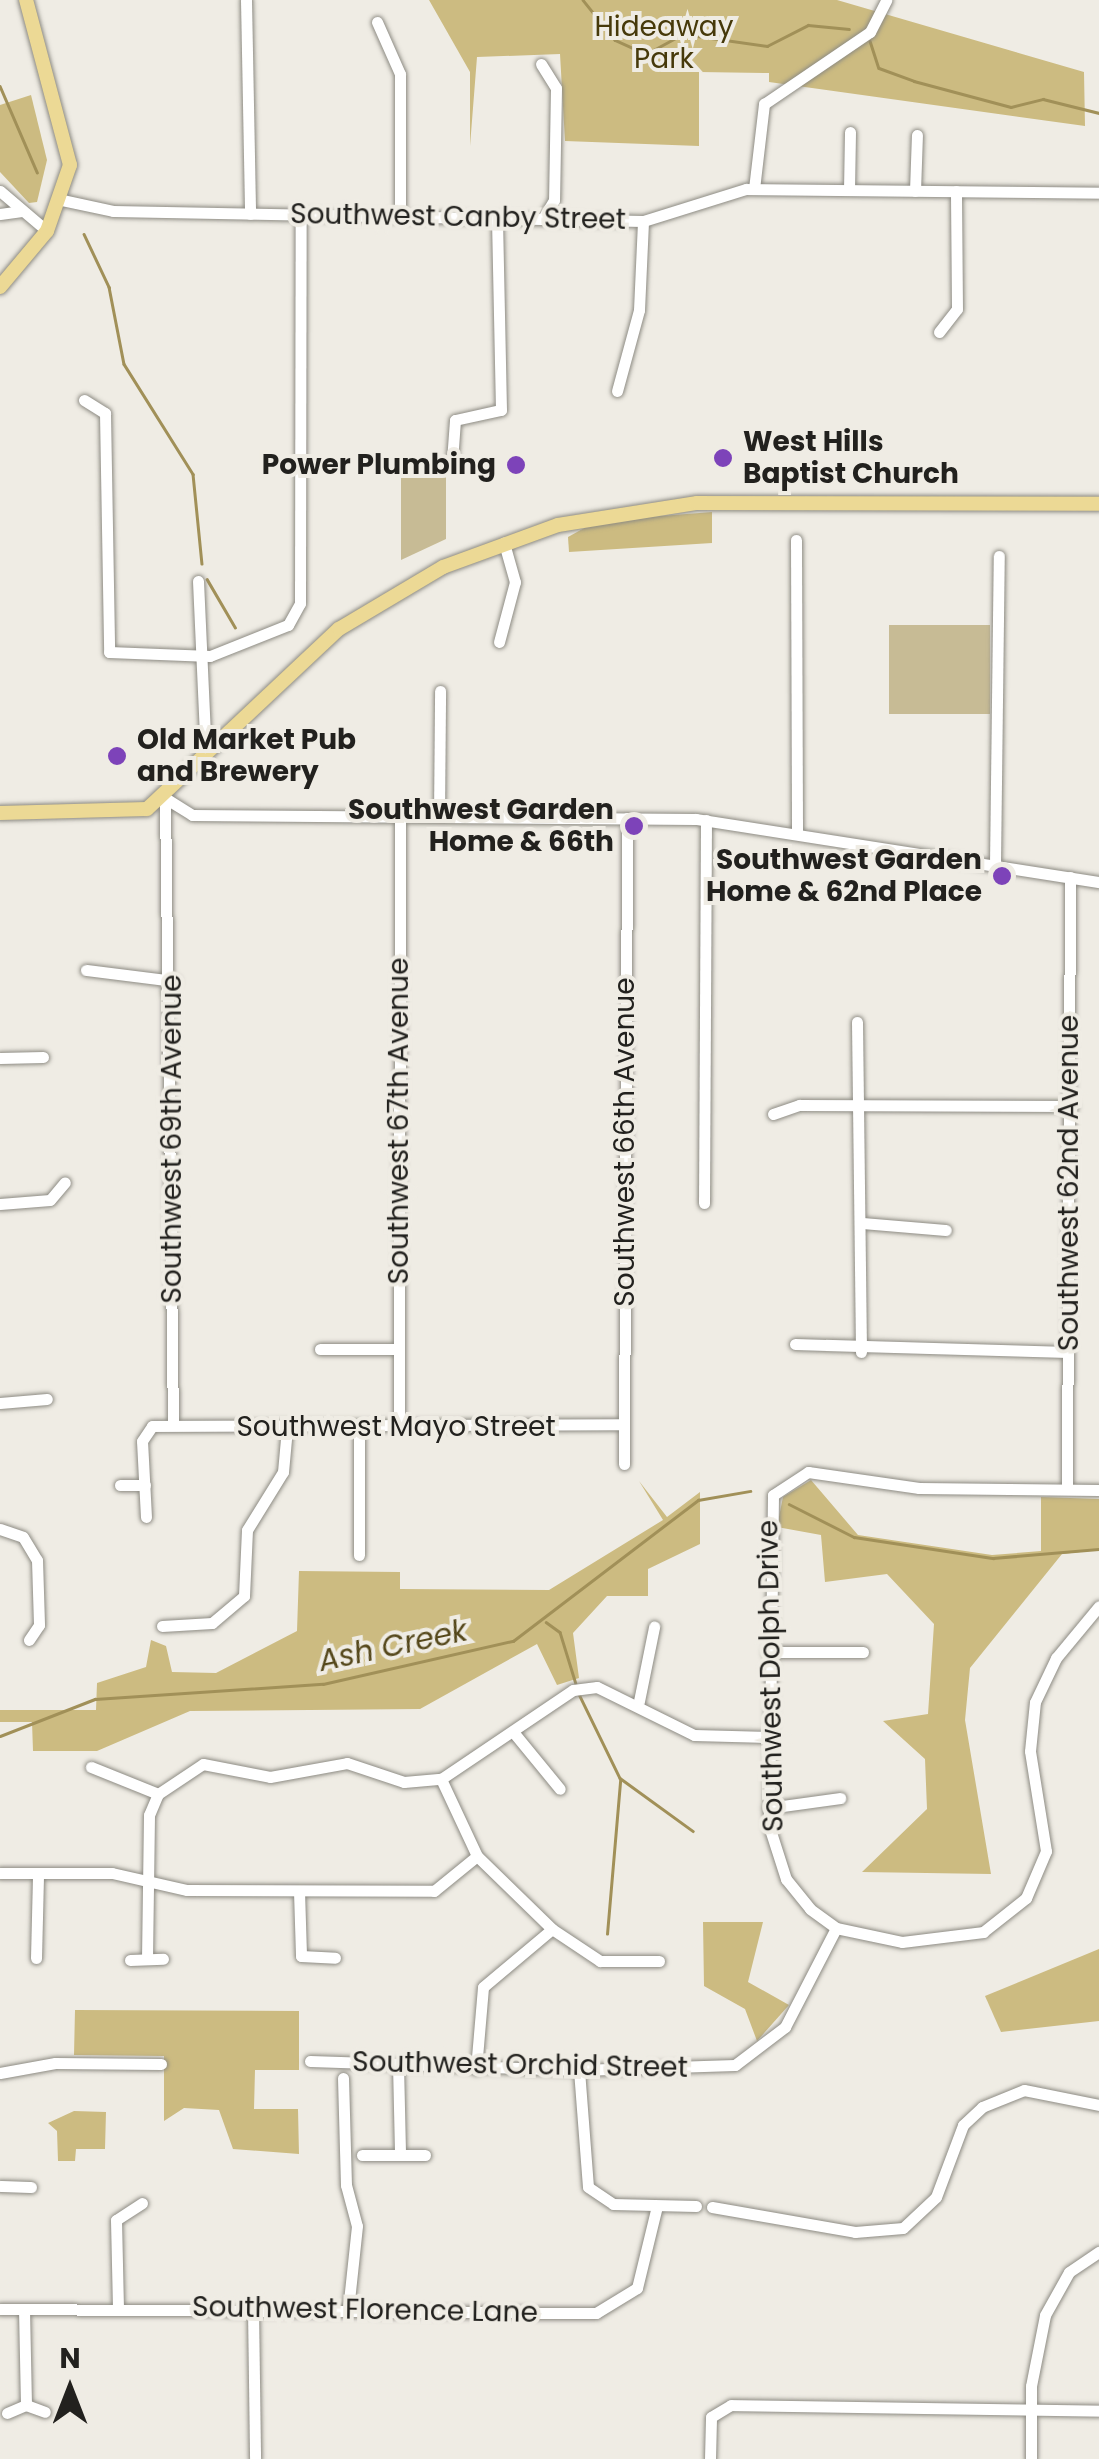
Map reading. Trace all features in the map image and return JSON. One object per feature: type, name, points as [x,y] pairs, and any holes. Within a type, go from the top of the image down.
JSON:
[{"type":"main road","points":[[0,287],[47,231],[62,200],[70,147],[26,0]]},
{"type":"main road","points":[[0,813],[131,814],[164,798],[338,629],[422,578],[504,543],[673,504],[1099,504]]},
{"type":"street","points":[[246,0],[250,214]]},
{"type":"street","points":[[754,189],[764,104],[870,32],[886,0]]},
{"type":"street","points":[[377,22],[400,74],[400,215]]},
{"type":"street","points":[[541,64],[556,88],[554,200],[544,218]]},
{"type":"street","points":[[850,132],[850,190]]},
{"type":"street","points":[[915,191],[917,135]]},
{"type":"street","name":"Southwest Canby Street","points":[[62,200],[100,211],[642,221],[754,189],[1099,193]]},
{"type":"street","points":[[938,332],[957,309],[956,191]]},
{"type":"street","points":[[0,192],[47,231]]},
{"type":"street","points":[[0,214],[22,211]]},
{"type":"street","points":[[84,400],[105,412],[108,652],[197,657],[254,644],[294,620],[301,215]]},
{"type":"street","points":[[452,461],[455,420],[502,410],[498,218]]},
{"type":"street","points":[[617,391],[639,310],[642,221]]},
{"type":"street","points":[[796,540],[797,834]]},
{"type":"street","points":[[498,642],[515,582],[504,543]]},
{"type":"street","points":[[995,865],[999,556]]},
{"type":"street","points":[[198,580],[197,657],[206,759]]},
{"type":"street","points":[[440,691],[440,816]]},
{"type":"street","points":[[164,798],[192,814],[706,820],[1099,882]]},
{"type":"street","name":"Southwest 69th Avenue","points":[[164,798],[159,908],[174,981],[173,1422]]},
{"type":"street","name":"Southwest 67th Avenue","points":[[399,1426],[400,816]]},
{"type":"street","name":"Southwest 66th Avenue","points":[[624,1464],[618,1424],[628,818]]},
{"type":"street","points":[[704,1203],[706,820]]},
{"type":"street","name":"Southwest 62nd Avenue","points":[[1067,1489],[1072,1106],[1070,877]]},
{"type":"street","points":[[86,970],[174,981]]},
{"type":"street","points":[[857,1022],[862,1104],[862,1352]]},
{"type":"street","points":[[0,1058],[43,1058]]},
{"type":"street","points":[[773,1114],[862,1104],[1072,1106]]},
{"type":"street","points":[[0,1204],[50,1200],[66,1182]]},
{"type":"street","points":[[862,1223],[946,1230]]},
{"type":"street","points":[[795,1344],[862,1352],[1068,1352]]},
{"type":"street","points":[[320,1349],[399,1348]]},
{"type":"street","points":[[0,1403],[47,1399]]},
{"type":"street","points":[[146,1517],[143,1436],[173,1422]]},
{"type":"street","name":"Southwest Mayo Street","points":[[173,1422],[286,1428],[618,1424]]},
{"type":"street","points":[[358,1427],[360,1555]]},
{"type":"street","points":[[162,1626],[212,1622],[244,1596],[247,1530],[283,1472],[286,1428]]},
{"type":"street","name":"Southwest Dolph Drive","points":[[836,1928],[786,1879],[768,1808],[769,1507],[796,1476],[1099,1490]]},
{"type":"street","points":[[120,1485],[145,1485]]},
{"type":"street","points":[[0,1529],[23,1537],[37,1560],[38,1625],[29,1640]]},
{"type":"street","points":[[836,1928],[874,1940],[949,1939],[983,1932],[1026,1898],[1046,1836],[1030,1751],[1035,1702],[1056,1658],[1099,1606]]},
{"type":"street","points":[[639,1700],[654,1627]]},
{"type":"street","points":[[768,1652],[862,1652]]},
{"type":"street","points":[[147,1958],[148,1883],[158,1794],[203,1764],[270,1777],[347,1764],[404,1782],[441,1779],[573,1690],[639,1700],[694,1736],[768,1738]]},
{"type":"street","points":[[514,1733],[560,1789]]},
{"type":"street","points":[[91,1767],[158,1794]]},
{"type":"street","points":[[441,1779],[478,1856],[552,1929],[600,1961],[659,1960]]},
{"type":"street","points":[[768,1808],[840,1798]]},
{"type":"street","points":[[0,1874],[112,1873],[148,1883],[298,1891],[434,1891],[478,1856]]},
{"type":"street","points":[[36,1958],[38,1875]]},
{"type":"street","points":[[298,1891],[301,1956],[335,1958]]},
{"type":"street","name":"Southwest Orchid Street","points":[[310,2061],[579,2070],[746,2060],[785,2027],[836,1928]]},
{"type":"street","points":[[476,2068],[483,1987],[552,1929]]},
{"type":"street","points":[[130,1960],[163,1959]]},
{"type":"street","points":[[0,2073],[55,2062],[161,2064]]},
{"type":"street","points":[[398,2064],[400,2155]]},
{"type":"street","points":[[579,2070],[584,2178],[613,2204],[696,2206]]},
{"type":"street","points":[[343,2078],[346,2185],[357,2226],[348,2310]]},
{"type":"street","points":[[712,2207],[855,2232],[903,2228],[936,2197],[956,2138],[982,2107],[1024,2090],[1099,2105]]},
{"type":"street","points":[[362,2156],[425,2155]]},
{"type":"street","points":[[0,2186],[30,2187]]},
{"type":"street","points":[[118,2308],[116,2220],[142,2202]]},
{"type":"street","name":"Southwest Florence Lane","points":[[0,2309],[616,2307],[637,2288],[657,2206]]},
{"type":"street","points":[[1031,2459],[1030,2411],[1050,2302],[1069,2272],[1099,2252]]},
{"type":"street","points":[[253,2309],[255,2459]]},
{"type":"street","points":[[24,2310],[26,2406]]},
{"type":"street","points":[[710,2459],[714,2412],[730,2405],[1099,2410]]},
{"type":"street","points":[[7,2414],[26,2406],[45,2412]]},
{"type":"shaded area","points":[[401,464],[446,465],[446,539],[401,560]]},
{"type":"shaded area","points":[[889,625],[990,625],[990,714],[889,714]]},
{"type":"green space","name":"Hideaway Park","points":[[429,0],[837,0],[1084,72],[1085,126],[769,82],[769,73],[699,72],[699,146],[565,141],[560,54],[477,57],[470,146],[470,72]]},
{"type":"green space","points":[[31,95],[47,160],[37,202],[29,203],[0,172],[0,105]]},
{"type":"green space","points":[[712,512],[712,543],[569,552],[568,537],[597,521]]},
{"type":"green space","points":[[811,1480],[858,1535],[992,1555],[1041,1551],[1041,1497],[1099,1499],[1099,1550],[1062,1554],[970,1668],[965,1720],[991,1874],[862,1872],[927,1809],[925,1759],[883,1721],[928,1714],[934,1624],[887,1574],[825,1582],[821,1535],[777,1527],[783,1497]]},
{"type":"green space","points":[[639,1481],[667,1517],[700,1492],[700,1544],[648,1569],[648,1596],[607,1596],[573,1633],[579,1678],[557,1685],[537,1644],[420,1709],[190,1711],[97,1751],[33,1751],[32,1722],[0,1722],[0,1710],[96,1710],[97,1683],[146,1667],[151,1640],[166,1646],[172,1672],[216,1673],[297,1631],[299,1571],[400,1572],[400,1589],[549,1590],[663,1520]]},
{"type":"green space","points":[[703,1922],[763,1922],[748,1982],[789,2005],[757,2041],[745,2009],[704,1986]]},
{"type":"green space","points":[[1099,1949],[1099,2021],[1001,2032],[985,1996]]},
{"type":"green space","points":[[75,2010],[299,2011],[299,2070],[255,2070],[254,2109],[298,2109],[299,2154],[233,2149],[219,2110],[184,2108],[164,2121],[164,2056],[74,2055]]},
{"type":"green space","points":[[74,2111],[106,2112],[105,2149],[76,2149],[75,2161],[58,2161],[57,2131],[48,2123]]},
{"type":"waterway","points":[[583,0],[615,40],[646,54],[683,34],[767,46],[808,25],[849,29]]},
{"type":"waterway","points":[[870,41],[879,68],[914,81],[1011,107],[1043,99],[1099,113]]},
{"type":"waterway","points":[[0,86],[37,172]]},
{"type":"waterway","points":[[84,234],[109,287],[124,364],[193,474],[202,564]]},
{"type":"waterway","points":[[207,579],[235,627]]},
{"type":"waterway","name":"Ash Creek","points":[[0,1736],[95,1699],[323,1684],[513,1641],[698,1500],[750,1491]]},
{"type":"waterway","name":"Ash Creek","points":[[789,1504],[854,1537],[993,1558],[1099,1549]]},
{"type":"waterway","points":[[546,1622],[560,1632],[576,1684]]},
{"type":"waterway","points":[[578,1692],[620,1778],[693,1831]]},
{"type":"waterway","points":[[607,1934],[620,1781]]},
{"type":"place","name":"West Hills Baptist Church","points":[[723,458]]},
{"type":"place","name":"Power Plumbing","points":[[516,465]]},
{"type":"place","name":"Old Market Pub and Brewery","points":[[117,756]]},
{"type":"place","name":"Southwest Garden Home & 66th","points":[[634,826]]},
{"type":"place","name":"Southwest Garden Home & 62nd Place","points":[[1002,876]]}]
